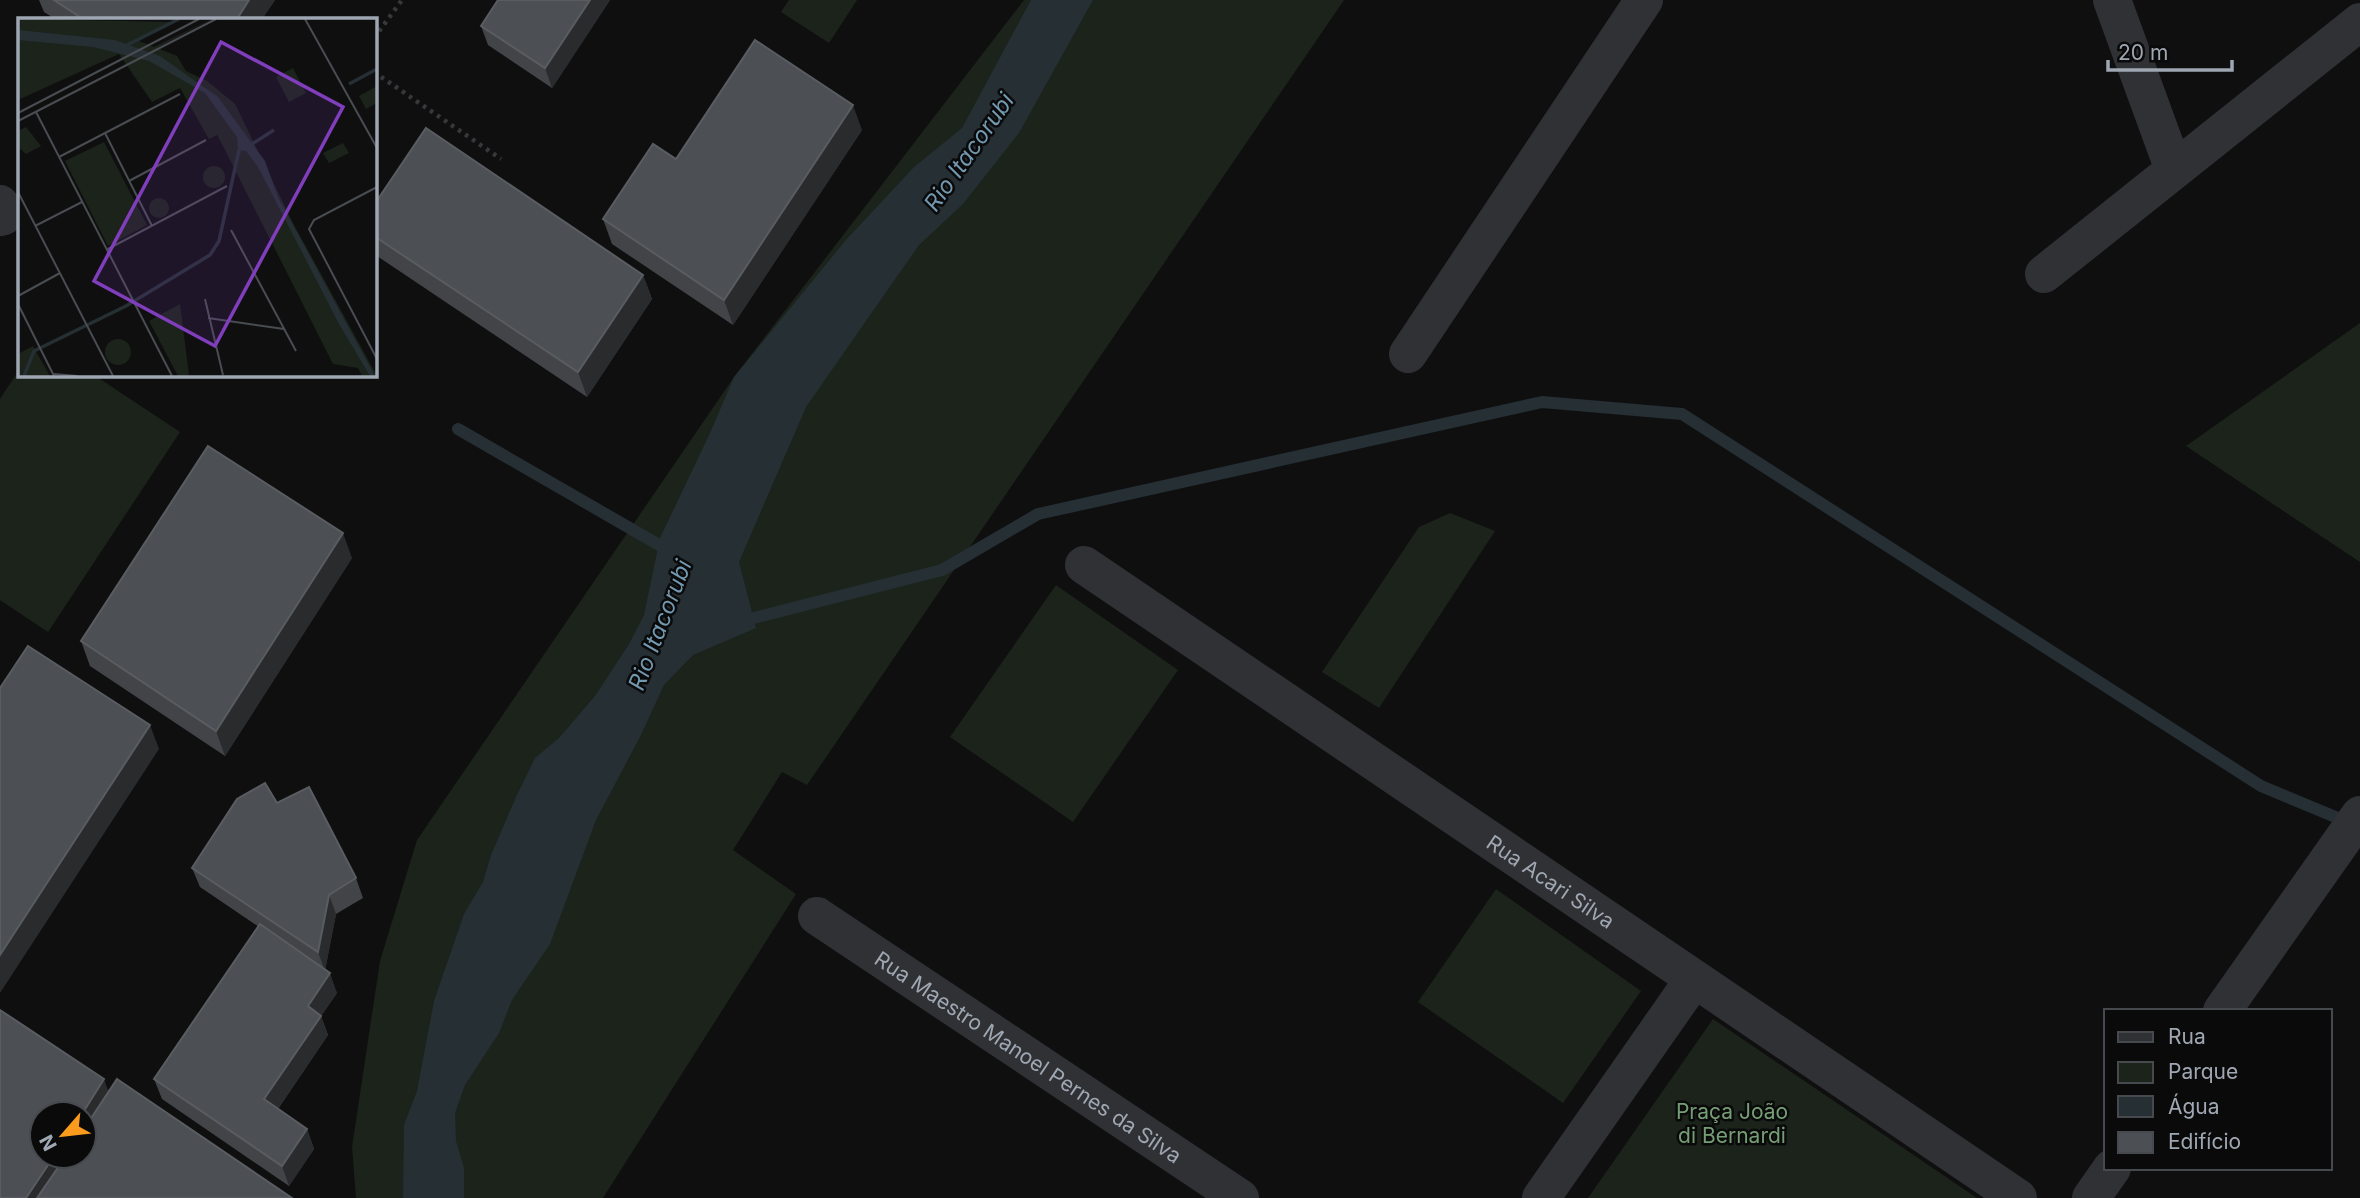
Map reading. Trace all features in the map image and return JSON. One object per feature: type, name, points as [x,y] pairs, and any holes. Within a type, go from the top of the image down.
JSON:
[{"type":"street","points":[[1408,354],[1644,0]]},
{"type":"street","points":[[2112,0],[2174,170]]},
{"type":"street","points":[[2044,274],[2357,25]]},
{"type":"street","points":[[0,204],[4,216],[0,217]]},
{"type":"street","name":"Rua Acari Silva","points":[[1084,565],[2018,1198]]},
{"type":"street","points":[[2223,1009],[2360,815]]},
{"type":"street","name":"Rua Maestro Manoel Pernes da Silva","points":[[817,916],[1240,1198]]},
{"type":"street","points":[[1541,1198],[1694,979]]},
{"type":"street","points":[[2091,1198],[2111,1170]]},
{"type":"path","points":[[376,35],[402,0]]},
{"type":"path","points":[[376,73],[501,159]]},
{"type":"green space","points":[[789,0],[857,0],[829,43],[781,12]]},
{"type":"green space","points":[[1024,0],[1344,0],[807,785],[782,772],[733,850],[796,894],[603,1198],[356,1198],[352,1147],[380,961],[417,840],[734,377]]},
{"type":"green space","points":[[2360,323],[2360,562],[2186,446]]},
{"type":"green space","points":[[18,372],[18,376],[96,376],[180,432],[48,632],[0,600],[0,399]]},
{"type":"green space","points":[[1450,513],[1495,531],[1379,708],[1322,672],[1419,527]]},
{"type":"green space","points":[[1056,585],[1178,670],[1073,822],[950,737]]},
{"type":"green space","points":[[1496,889],[1641,991],[1563,1103],[1418,1002]]},
{"type":"green space","name":"Praça João di Bernardi","points":[[1713,1019],[1977,1198],[1588,1198]]},
{"type":"water","name":"Rio Itacorubi","points":[[1031,0],[1093,0],[1019,133],[963,204],[919,245],[806,407],[739,562],[756,628],[693,655],[664,685],[596,820],[550,944],[512,1000],[499,1033],[465,1085],[455,1113],[456,1141],[464,1168],[464,1198],[403,1198],[404,1125],[417,1091],[434,1001],[464,914],[483,882],[491,855],[535,758],[559,738],[595,696],[629,644],[644,615],[660,538],[734,377],[845,241],[914,167],[962,128]]},
{"type":"building","points":[[54,0],[249,0],[238,18],[81,18]]},
{"type":"building","points":[[498,0],[590,0],[545,68],[481,26]]},
{"type":"building","points":[[755,40],[853,105],[724,300],[603,219],[653,144],[676,159]]},
{"type":"building","points":[[426,128],[643,275],[578,372],[376,237],[376,202]]},
{"type":"building","points":[[208,446],[343,533],[216,731],[81,641]]},
{"type":"building","points":[[28,646],[150,725],[0,955],[0,688]]},
{"type":"building","points":[[265,783],[277,803],[309,787],[356,878],[329,895],[318,952],[192,868],[237,799]]},
{"type":"building","points":[[260,924],[330,973],[308,1006],[321,1016],[264,1099],[307,1129],[282,1166],[154,1079]]},
{"type":"building","points":[[0,1010],[104,1079],[91,1100],[28,1100],[28,1170],[45,1170],[26,1198],[0,1198]]},
{"type":"building","points":[[117,1079],[292,1198],[37,1198],[56,1170],[98,1170],[98,1108]]},
{"type":"waterway","points":[[738,622],[942,570],[1038,514],[1542,402],[1682,414],[2261,786],[2350,823]]},
{"type":"waterway","name":"Rio Itacorubi","points":[[458,429],[673,553]]}]
